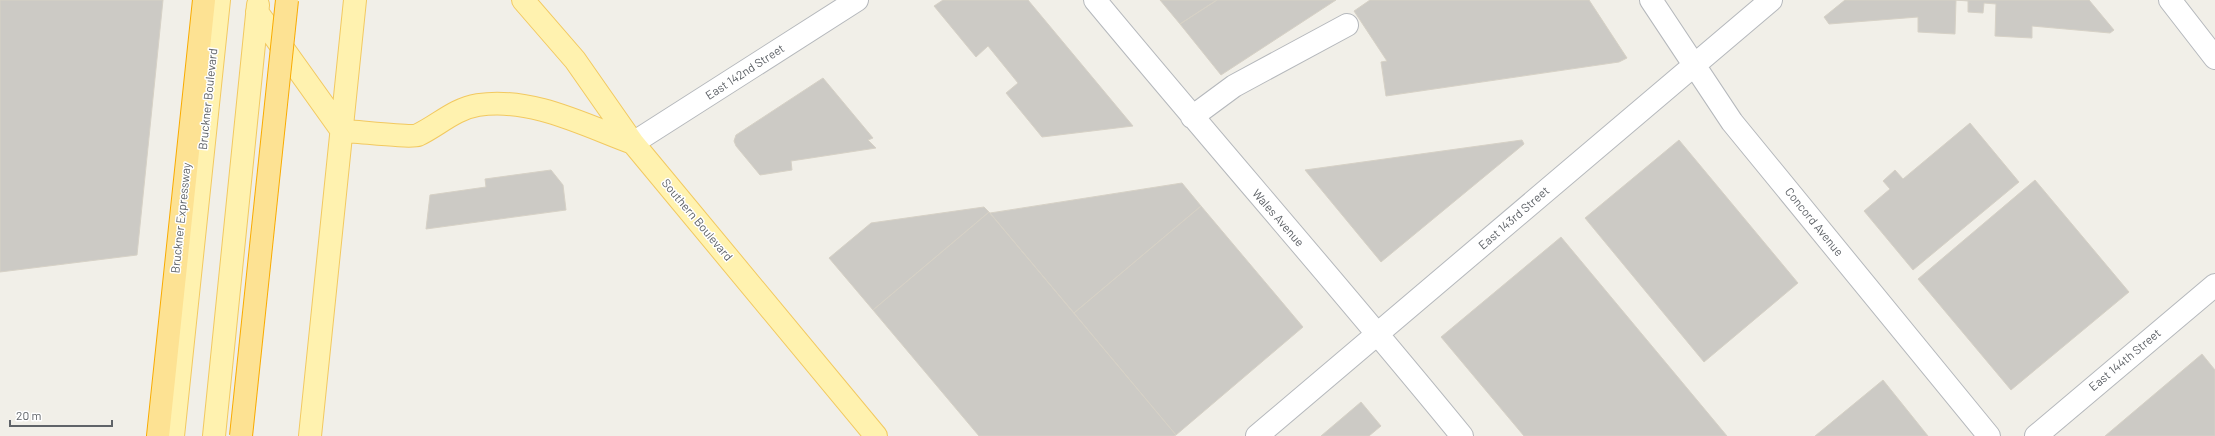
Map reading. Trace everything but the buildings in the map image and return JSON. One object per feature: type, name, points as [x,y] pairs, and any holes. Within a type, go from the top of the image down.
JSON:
[{"type":"highway","name":"Bruckner Expressway","points":[[158,436],[204,0]]},
{"type":"highway","points":[[241,436],[287,0]]},
{"type":"main road","name":"Bruckner Boulevard","points":[[173,436],[219,0]]},
{"type":"main road","points":[[310,436],[355,0]]},
{"type":"main road","name":"Southern Boulevard","points":[[523,0],[575,60],[633,143],[876,436]]},
{"type":"main road","points":[[258,6],[342,131]]},
{"type":"main road","points":[[214,436],[258,6]]},
{"type":"main road","points":[[342,131],[417,136],[456,112],[477,105],[524,105],[552,113],[633,143]]},
{"type":"street","name":"East 142nd Street","points":[[633,143],[857,0]]},
{"type":"street","name":"Wales Avenue","points":[[1095,0],[1192,117],[1378,334],[1462,436]]},
{"type":"street","name":"Concord Avenue","points":[[1651,0],[1732,122],[1989,436]]},
{"type":"street","name":"East 143rd Street","points":[[1257,436],[1693,64],[1771,0]]},
{"type":"street","points":[[2170,0],[2215,58]]},
{"type":"street","points":[[1192,117],[1234,86],[1347,25]]},
{"type":"street","name":"East 144th Street","points":[[2036,436],[2215,285]]}]
